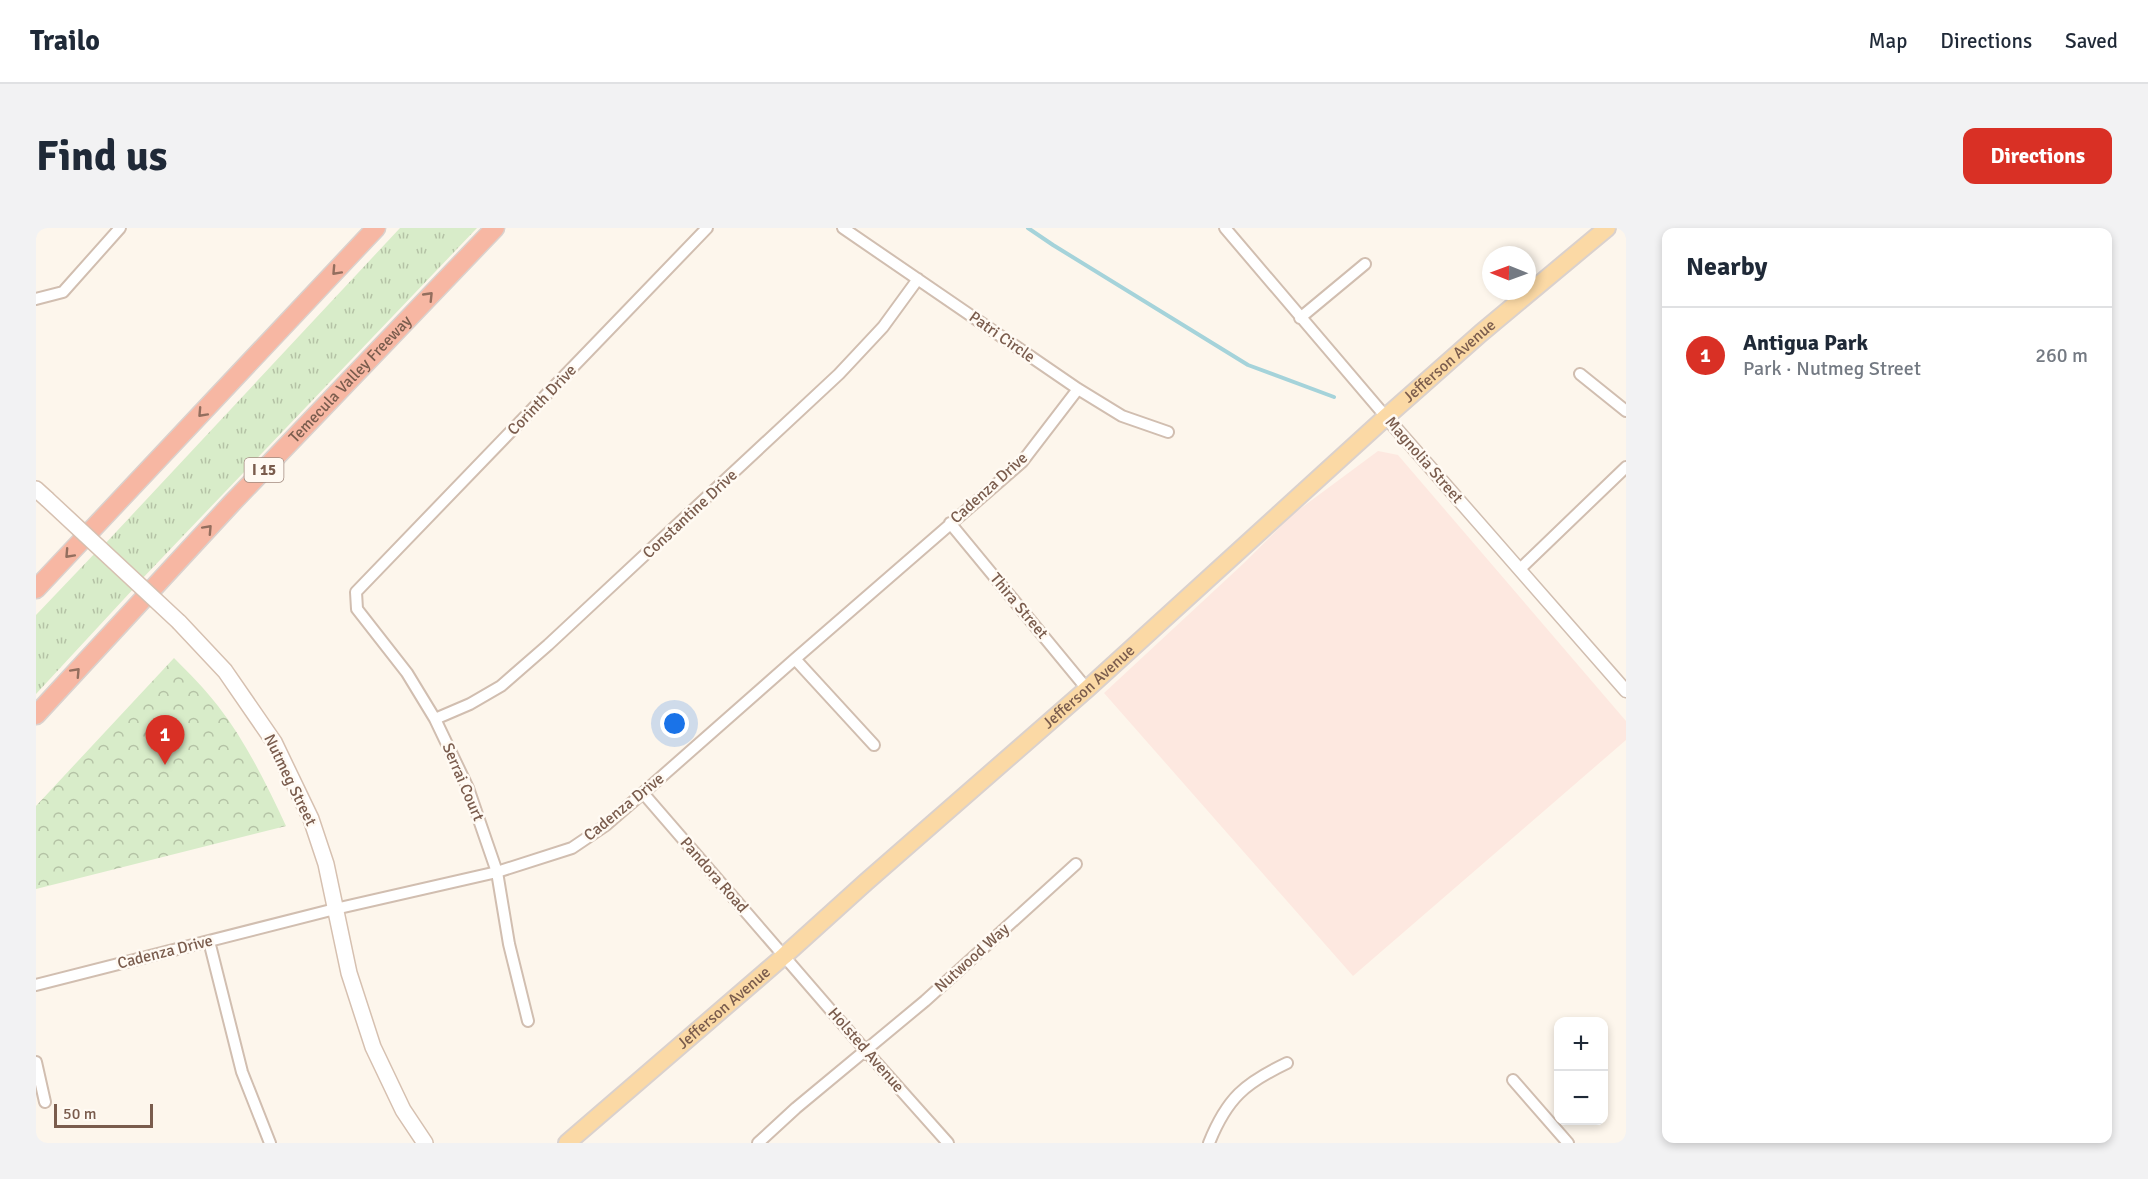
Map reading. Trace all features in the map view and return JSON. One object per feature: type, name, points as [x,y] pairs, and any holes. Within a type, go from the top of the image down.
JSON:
[{"type":"highway","points":[[36,589],[376,228]]},
{"type":"highway","name":"Temecula Valley Freeway","points":[[36,715],[231,504],[495,228]]},
{"type":"main road","name":"Jefferson Avenue","points":[[567,1143],[784,957],[1481,333],[1607,228]]},
{"type":"main road","name":"Nutmeg Street","points":[[42,494],[179,622],[225,671],[274,742],[311,819],[326,864],[349,973],[373,1047],[403,1110],[424,1143]]},
{"type":"street","points":[[36,299],[63,292],[120,228]]},
{"type":"street","name":"Corinth Drive","points":[[376,573],[707,228]]},
{"type":"street","name":"Patri Circle","points":[[843,228],[1078,389],[1122,416],[1168,432]]},
{"type":"street","name":"Magnolia Street","points":[[1225,228],[1300,318],[1626,691]]},
{"type":"street","points":[[1300,318],[1365,264]]},
{"type":"street","name":"Constantine Drive","points":[[435,719],[470,704],[501,686],[548,645],[839,374],[883,327],[918,279]]},
{"type":"street","points":[[1580,374],[1626,411]]},
{"type":"street","name":"Cadenza Drive","points":[[36,985],[335,909],[497,872],[572,848],[606,825],[643,794],[1022,462],[1078,389]]},
{"type":"street","points":[[1520,569],[1626,467]]},
{"type":"street","name":"Thira Street","points":[[950,523],[1087,688]]},
{"type":"street","name":"Serrai Court","points":[[376,573],[356,592],[357,609],[407,673],[435,719],[468,788],[497,872],[509,944],[528,1021]]},
{"type":"street","points":[[795,659],[874,745]]},
{"type":"street","name":"Pandora Road","points":[[643,794],[784,957]]},
{"type":"street","name":"Nutwood Way","points":[[758,1143],[796,1108],[933,993],[1076,864]]},
{"type":"street","points":[[209,941],[242,1072],[270,1143]]},
{"type":"street","name":"Holsted Avenue","points":[[784,957],[948,1143]]},
{"type":"street","points":[[36,1062],[45,1102]]},
{"type":"street","points":[[1209,1143],[1232,1100],[1258,1077],[1287,1063]]},
{"type":"street","points":[[1513,1080],[1568,1143]]},
{"type":"shaded area","points":[[1378,451],[1398,455],[1626,721],[1626,740],[1353,976],[1104,693],[1244,563],[1293,514]]},
{"type":"green space","points":[[400,228],[477,228],[140,581],[103,546]]},
{"type":"green space","points":[[97,551],[136,586],[36,694],[36,615]]},
{"type":"green space","points":[[174,658],[213,700],[238,734],[286,826],[36,889],[36,806]]},
{"type":"waterway","points":[[1028,228],[1248,365],[1334,397]]},
{"type":"place","name":"Antigua Park","points":[[165,765]]}]
